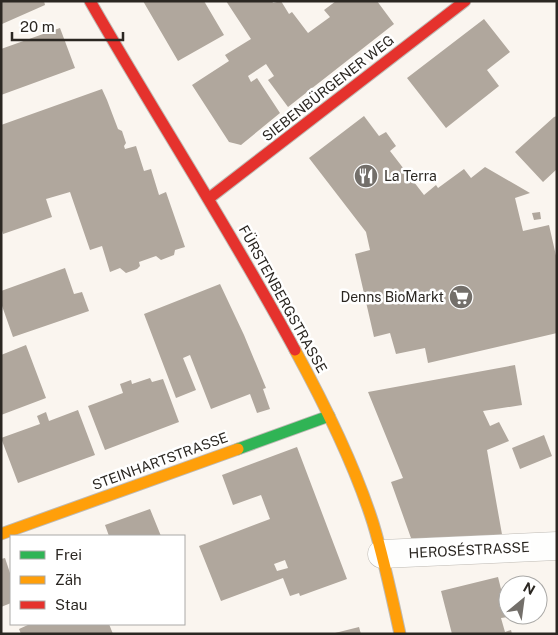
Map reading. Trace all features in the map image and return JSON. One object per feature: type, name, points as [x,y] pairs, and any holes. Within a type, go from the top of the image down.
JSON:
[{"type":"main road","name":"FÜRSTENBERGSTRASSE","points":[[90,1],[123,61],[279,318],[329,416],[367,506],[382,554],[400,634]]},
{"type":"main road","name":"SIEBENBÜRGENER WEG","points":[[208,199],[466,1]]},
{"type":"main road","name":"STEINHARTSTRASSE","points":[[1,534],[329,416]]},
{"type":"street","name":"HEROSÉSTRASSE","points":[[382,554],[557,546]]},
{"type":"building","points":[[1,1],[44,1],[45,5],[2,24]]},
{"type":"building","points":[[143,1],[204,1],[224,35],[178,61]]},
{"type":"building","points":[[226,1],[272,1],[273,3],[281,1],[289,14],[292,12],[308,33],[330,17],[324,10],[336,1],[377,1],[394,24],[288,107],[268,80],[274,76],[266,64],[248,76],[251,82],[257,78],[280,113],[241,145],[229,142],[192,85],[229,61],[225,55],[251,39]]},
{"type":"building","points":[[484,19],[510,52],[487,70],[499,86],[446,128],[407,78]]},
{"type":"building","points":[[60,28],[75,68],[1,95],[1,49]]},
{"type":"building","points":[[102,89],[118,129],[122,131],[126,143],[125,149],[136,146],[144,171],[151,169],[159,195],[166,192],[185,247],[175,250],[174,255],[161,260],[156,256],[139,262],[140,266],[137,269],[126,273],[120,268],[110,272],[102,246],[90,250],[70,192],[46,199],[52,217],[3,234],[1,227],[1,125]]},
{"type":"building","name":"Denns BioMarkt","points":[[364,116],[379,136],[386,132],[396,146],[390,151],[424,195],[436,185],[438,188],[464,169],[471,178],[485,167],[530,193],[515,198],[523,231],[549,225],[557,260],[557,333],[428,363],[425,348],[396,354],[390,333],[374,337],[355,254],[370,250],[366,232],[309,158]]},
{"type":"building","points":[[557,116],[557,169],[543,182],[515,152]]},
{"type":"building","points":[[540,212],[541,219],[534,220],[532,213]]},
{"type":"building","points":[[65,268],[74,294],[82,292],[89,311],[13,337],[1,303],[1,291]]},
{"type":"building","points":[[220,284],[266,388],[263,389],[270,409],[257,413],[250,394],[211,409],[190,355],[183,358],[196,390],[176,398],[144,314]]},
{"type":"building","points":[[26,345],[46,398],[1,415],[1,355]]},
{"type":"building","points":[[515,365],[522,405],[483,411],[490,426],[499,422],[509,441],[487,450],[503,540],[411,538],[391,482],[403,478],[368,392]]},
{"type":"building","points":[[150,378],[152,382],[163,379],[179,422],[105,450],[88,406],[123,393],[120,384],[131,380],[132,384]]},
{"type":"building","points":[[78,410],[95,455],[18,483],[1,438],[40,424],[37,416],[46,412],[49,421]]},
{"type":"building","points":[[544,435],[552,456],[520,469],[512,448]]},
{"type":"building","points":[[297,447],[347,579],[300,596],[299,593],[290,596],[283,578],[221,601],[199,546],[270,519],[261,495],[233,505],[222,475]],"holes":[[[285,560],[288,568],[277,571],[274,564]]]},
{"type":"building","points":[[150,509],[161,535],[109,535],[105,525]]},
{"type":"building","points":[[5,558],[10,573],[10,603],[1,607],[1,559]]},
{"type":"building","points":[[498,577],[498,625],[503,625],[505,632],[511,630],[512,634],[452,634],[441,591]]},
{"type":"building","points":[[28,625],[109,625],[113,634],[21,634],[19,629]]},
{"type":"building","points":[[359,627],[361,634],[335,634],[335,633]]},
{"type":"traffic: fast","points":[[238,449],[329,416]]},
{"type":"traffic: slow","points":[[295,350],[338,435],[357,478],[381,550],[400,634]]},
{"type":"traffic: slow","points":[[1,534],[238,449]]},
{"type":"traffic: jam","points":[[90,1],[271,306],[295,350]]},
{"type":"traffic: jam","points":[[208,199],[465,1]]},
{"type":"place","name":"La Terra","points":[[366,176]]},
{"type":"place","name":"Denns BioMarkt","points":[[461,297]]}]
